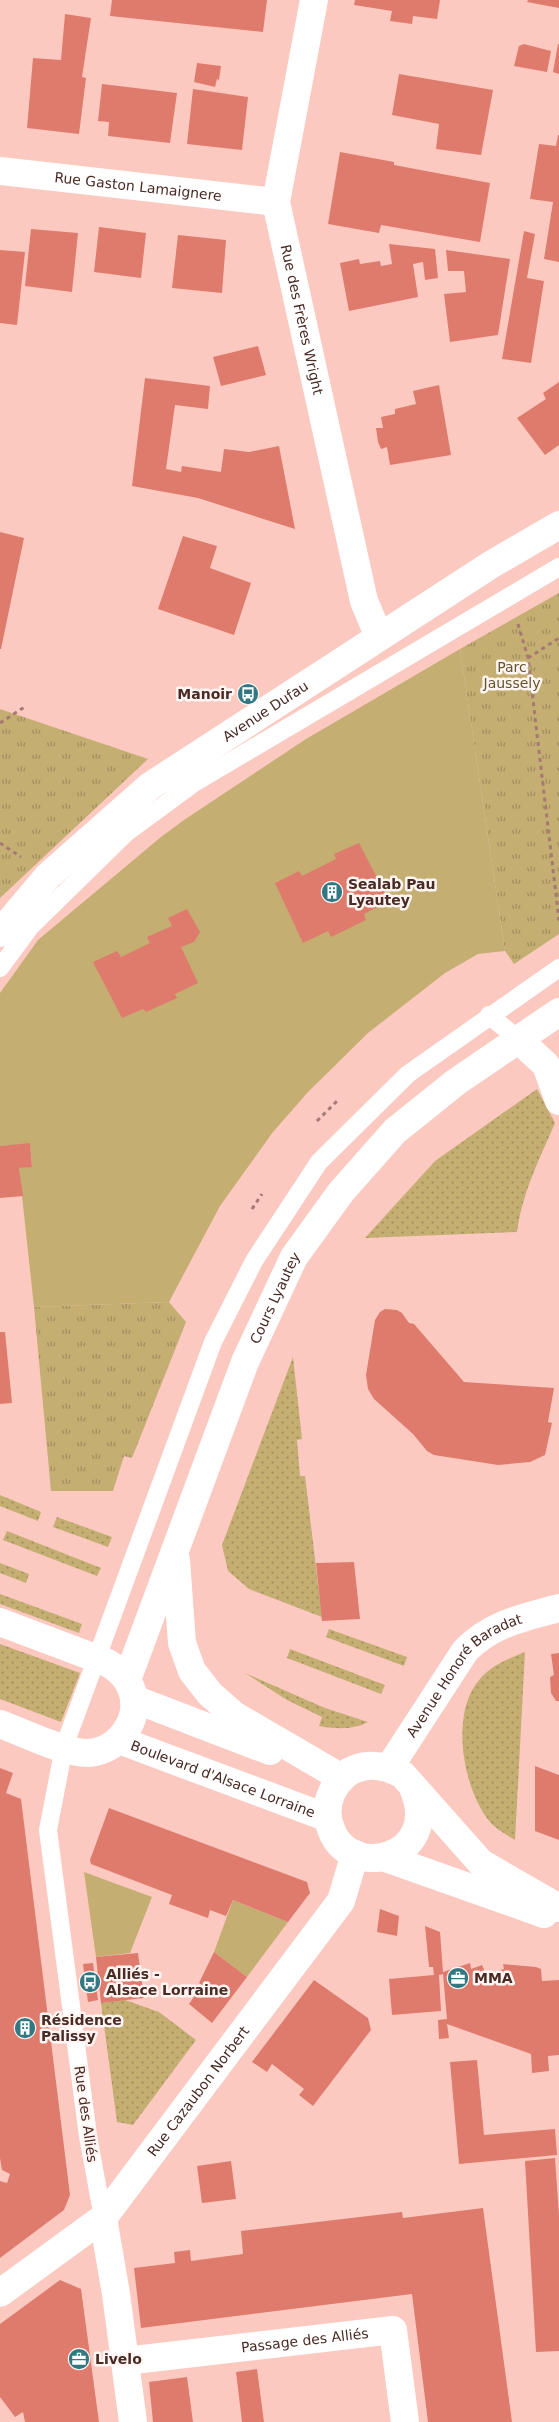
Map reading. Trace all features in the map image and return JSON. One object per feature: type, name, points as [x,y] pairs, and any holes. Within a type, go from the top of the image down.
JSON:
[{"type":"main road","name":"Rue des Frères Wright","points":[[314,0],[276,202],[364,601],[379,637]]},
{"type":"main road","name":"Rue Gaston Lamaignere","points":[[0,171],[276,202]]},
{"type":"main road","name":"Avenue Dufau","points":[[0,933],[48,876],[150,786],[492,564],[559,525]]},
{"type":"main road","name":"Cours Lyautey","points":[[130,1690],[175,1550],[245,1362],[294,1257],[341,1192],[395,1131],[456,1082],[559,1012]]},
{"type":"main road","points":[[518,1040],[546,1065],[559,1101]]},
{"type":"main road","points":[[175,1550],[182,1643],[192,1671],[210,1694],[234,1714],[342,1778]]},
{"type":"main road","name":"Avenue Honoré Baradat","points":[[389,1768],[465,1650],[480,1636],[501,1625],[559,1608]]},
{"type":"main road","points":[[0,1622],[97,1658],[120,1671],[130,1690],[342,1778]]},
{"type":"main road","name":"Boulevard d'Alsace Lorraine","points":[[0,1724],[64,1748],[87,1753],[102,1750],[119,1740],[127,1730],[133,1715],[130,1690]]},
{"type":"main road","name":"Boulevard d'Alsace Lorraine","points":[[119,1740],[328,1818]]},
{"type":"main road","points":[[342,1778],[364,1766],[376,1765],[389,1768],[403,1776],[481,1863],[559,1908]]},
{"type":"main road","name":"Boulevard d'Alsace Lorraine","points":[[342,1778],[330,1796],[328,1818],[336,1840],[355,1854]]},
{"type":"main road","points":[[355,1854],[373,1858],[383,1857],[396,1852],[408,1843],[417,1830],[420,1816],[419,1801],[414,1788]]},
{"type":"main road","name":"Rue Cazaubon Norbert","points":[[0,2294],[103,2218],[341,1901],[355,1854]]},
{"type":"main road","points":[[383,1857],[559,1919]]},
{"type":"main road","name":"Rue des Alliés","points":[[103,2218],[133,2422]]},
{"type":"main road","name":"Passage des Alliés","points":[[124,2361],[393,2330],[404,2422]]},
{"type":"lane","points":[[0,968],[31,926],[126,832],[194,783],[559,567]]},
{"type":"lane","name":"Rue des Alliés","points":[[103,2218],[88,2136],[48,1830],[64,1748],[213,1342],[254,1261],[319,1162],[408,1074],[489,1015],[559,968]]},
{"type":"lane","points":[[489,1015],[518,1040]]},
{"type":"lane","points":[[124,2361],[126,2422]]},
{"type":"path","points":[[510,597],[528,658],[559,920]]},
{"type":"path","points":[[528,658],[559,638]]},
{"type":"path","points":[[0,723],[26,706]]},
{"type":"green space","name":"Parc Jaussely","points":[[559,593],[559,934],[514,964],[505,951],[460,649]]},
{"type":"green space","points":[[460,649],[505,951],[478,954],[445,973],[368,1033],[308,1092],[273,1132],[220,1206],[169,1302],[34,1307],[19,1168],[32,1166],[30,1144],[0,1146],[0,993],[38,940],[161,837],[306,739]]},
{"type":"green space","points":[[0,709],[148,759],[0,898]]},
{"type":"green space","points":[[537,1089],[555,1123],[527,1190],[517,1232],[365,1238],[435,1161]]},
{"type":"green space","points":[[169,1302],[186,1322],[132,1458],[124,1456],[113,1491],[51,1491],[34,1307]]},
{"type":"green space","points":[[293,1357],[302,1439],[297,1440],[300,1476],[305,1476],[322,1617],[249,1589],[228,1571],[222,1545]]},
{"type":"green space","points":[[0,1495],[41,1512],[38,1521],[0,1506]]},
{"type":"green space","points":[[57,1517],[112,1537],[108,1547],[53,1527]]},
{"type":"green space","points":[[7,1531],[101,1568],[97,1576],[3,1540]]},
{"type":"green space","points":[[0,1563],[29,1574],[26,1583],[0,1573]]},
{"type":"green space","points":[[0,1594],[82,1624],[79,1633],[0,1604]]},
{"type":"green space","points":[[329,1629],[407,1657],[404,1666],[326,1637]]},
{"type":"green space","points":[[0,1644],[80,1673],[61,1722],[0,1699]]},
{"type":"green space","points":[[290,1649],[385,1685],[381,1694],[287,1658]]},
{"type":"green space","points":[[525,1652],[515,1840],[492,1825],[481,1808],[467,1772],[462,1731],[470,1694],[480,1679],[495,1666]]},
{"type":"green space","points":[[245,1673],[325,1708],[368,1722],[344,1728],[319,1726],[322,1717],[287,1700]]},
{"type":"green space","points":[[84,1872],[152,1897],[130,1953],[96,1957]]},
{"type":"green space","points":[[233,1900],[288,1922],[247,1977],[214,1952]]},
{"type":"green space","points":[[125,2000],[159,2012],[196,2040],[133,2125],[117,2122],[101,2003]]},
{"type":"building","points":[[112,0],[267,0],[263,32],[110,16]]},
{"type":"building","points":[[355,0],[440,0],[437,19],[413,16],[412,24],[390,21],[392,11],[354,5]]},
{"type":"building","points":[[528,0],[559,0],[559,8],[527,2]]},
{"type":"building","points":[[65,14],[91,18],[82,77],[86,78],[79,134],[27,128],[33,58],[61,60]]},
{"type":"building","points":[[524,44],[551,51],[547,72],[514,66],[519,46]]},
{"type":"building","points":[[559,44],[559,74],[553,72]]},
{"type":"building","points":[[197,63],[221,66],[219,80],[217,79],[215,87],[194,82]]},
{"type":"building","points":[[399,74],[493,90],[481,155],[436,149],[439,124],[392,115]]},
{"type":"building","points":[[102,84],[177,93],[170,143],[108,136],[109,122],[98,121]]},
{"type":"building","points":[[193,89],[248,97],[242,150],[187,144]]},
{"type":"building","points":[[558,135],[559,262],[544,259],[553,202],[530,199],[539,144],[556,146]]},
{"type":"building","points":[[340,152],[394,162],[394,165],[490,183],[480,242],[381,225],[379,233],[328,224]]},
{"type":"building","points":[[99,227],[146,233],[141,278],[94,272]]},
{"type":"building","points":[[31,229],[78,233],[72,292],[25,286]]},
{"type":"building","points":[[524,231],[535,234],[527,278],[544,281],[531,363],[502,359]]},
{"type":"building","points":[[178,235],[226,240],[222,293],[172,288]]},
{"type":"building","points":[[389,244],[435,249],[438,278],[425,280],[423,262],[413,264],[418,297],[349,311],[340,263],[359,259],[360,264],[380,261],[381,266],[392,264]]},
{"type":"building","points":[[0,250],[25,252],[17,325],[0,323]]},
{"type":"building","points":[[446,250],[510,259],[498,335],[450,342],[444,294],[466,292],[464,271],[448,271]]},
{"type":"building","points":[[258,346],[266,375],[221,386],[213,357]]},
{"type":"building","points":[[145,378],[210,386],[208,409],[175,405],[166,469],[181,472],[182,466],[221,472],[224,449],[249,452],[279,446],[295,529],[198,498],[132,486]]},
{"type":"building","points":[[559,382],[559,445],[545,455],[517,418],[546,399],[543,393]]},
{"type":"building","points":[[439,385],[451,455],[390,465],[387,447],[381,449],[378,442],[376,428],[383,428],[381,417],[395,414],[395,409],[416,404],[413,391]]},
{"type":"building","points":[[0,532],[24,538],[1,649],[0,649]]},
{"type":"building","points":[[183,536],[217,546],[210,568],[251,583],[234,635],[158,609]]},
{"type":"building","name":"Sealab Pau Lyautey","points":[[359,843],[389,901],[364,914],[366,920],[331,937],[328,931],[303,943],[275,883],[299,871],[302,876],[336,859],[334,854]]},
{"type":"building","points":[[187,909],[200,932],[194,942],[181,947],[198,983],[175,994],[177,998],[146,1012],[143,1009],[122,1018],[93,962],[117,951],[121,957],[150,943],[147,937],[172,926],[168,918]]},
{"type":"building","points":[[30,1143],[32,1167],[19,1168],[23,1196],[0,1198],[0,1146]]},
{"type":"building","points":[[385,1309],[397,1310],[402,1313],[409,1323],[414,1324],[464,1382],[554,1388],[548,1422],[552,1423],[545,1455],[530,1462],[498,1465],[434,1455],[427,1451],[413,1434],[374,1399],[368,1389],[366,1375],[375,1320],[380,1312]]},
{"type":"building","points":[[0,1332],[5,1332],[12,1403],[0,1404]]},
{"type":"building","points":[[354,1562],[360,1619],[322,1621],[316,1563]]},
{"type":"building","points":[[559,1653],[559,1701],[556,1701],[551,1693],[550,1677],[554,1675],[551,1654]]},
{"type":"building","points":[[535,1766],[559,1775],[559,1840],[535,1831]]},
{"type":"building","points":[[0,1768],[13,1773],[6,1793],[21,1799],[70,2195],[64,2210],[0,2258],[0,2181],[7,2183],[10,2174],[2,2170],[0,2158]]},
{"type":"building","points":[[109,1808],[307,1882],[310,1893],[288,1922],[233,1900],[226,1916],[210,1910],[208,1918],[169,1904],[172,1895],[91,1864],[90,1860]]},
{"type":"building","points":[[380,1909],[399,1916],[397,1936],[377,1932]]},
{"type":"building","points":[[425,1926],[440,1932],[443,1972],[470,1963],[471,1969],[482,1965],[486,1974],[504,1969],[503,1964],[536,1967],[541,1969],[542,1981],[559,1980],[559,2055],[548,2056],[549,2071],[532,2073],[531,2054],[447,2024],[449,2038],[439,2039],[438,2020],[447,2019],[443,1974],[439,1975],[441,2011],[392,2015],[389,1979],[434,1975],[433,1967],[429,1967]]},
{"type":"building","points":[[214,1952],[247,1977],[212,2023],[189,2004],[202,1985],[199,1983]]},
{"type":"building","points":[[138,1953],[144,1998],[101,2003],[96,1957]]},
{"type":"building","points":[[93,1963],[98,2000],[88,2002],[83,1964]]},
{"type":"building","points":[[314,1980],[368,2018],[371,2030],[313,2106],[299,2095],[304,2089],[272,2064],[267,2072],[252,2062]]},
{"type":"building","points":[[477,2060],[484,2135],[555,2129],[557,2155],[459,2164],[450,2062]]},
{"type":"building","points":[[555,2158],[559,2215],[559,2351],[536,2352],[525,2161]]},
{"type":"building","points":[[231,2161],[236,2199],[202,2203],[197,2166]]},
{"type":"building","points":[[483,2208],[512,2422],[428,2422],[412,2294],[141,2328],[134,2268],[175,2263],[174,2252],[190,2250],[191,2261],[243,2254],[241,2231],[402,2212],[403,2218]]},
{"type":"building","points":[[60,2280],[81,2289],[99,2422],[25,2422],[23,2412],[15,2417],[0,2397],[0,2324]]},
{"type":"building","points":[[257,2369],[264,2422],[242,2422],[236,2372]]},
{"type":"building","points":[[187,2377],[193,2422],[153,2422],[149,2382]]},
{"type":"place","name":"Manoir","points":[[248,694]]},
{"type":"place","name":"Sealab Pau Lyautey","points":[[332,892]]},
{"type":"place","name":"MMA","points":[[458,1978]]},
{"type":"place","name":"Alliés - Alsace Lorraine","points":[[90,1982]]},
{"type":"place","name":"Résidence Palissy","points":[[25,2028]]},
{"type":"place","name":"Livelo","points":[[79,2359]]}]
